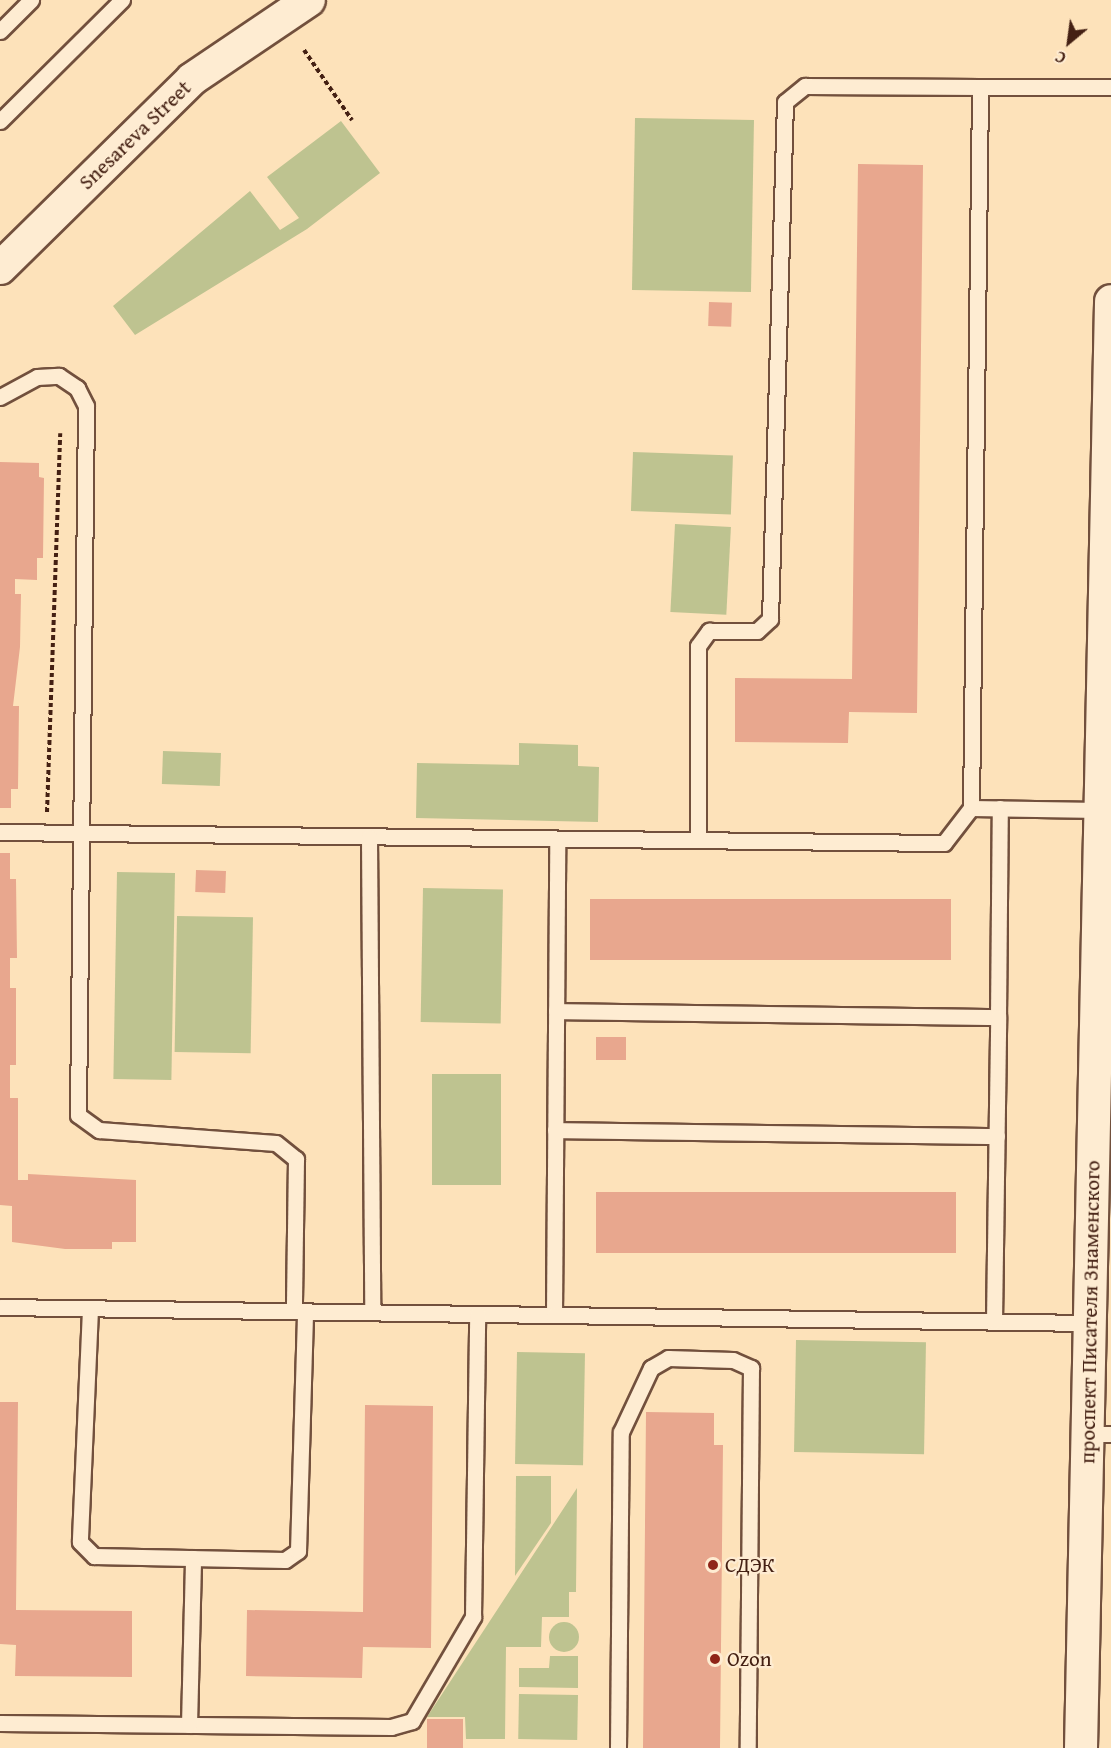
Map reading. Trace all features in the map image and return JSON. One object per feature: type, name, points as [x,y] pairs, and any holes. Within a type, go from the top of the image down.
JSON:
[{"type":"street","name":"Snesareva Street","points":[[0,268],[192,79],[282,15],[309,0]]},
{"type":"street","name":"проспект Писателя Знаменского","points":[[1081,1748],[1099,1434],[1090,1323],[1102,1119],[1100,810],[1106,760],[1111,300]]},
{"type":"lane","points":[[0,31],[31,0]]},
{"type":"lane","points":[[0,121],[122,0]]},
{"type":"lane","points":[[698,840],[698,646],[709,631],[757,631],[770,618],[785,102],[806,86],[1111,87]]},
{"type":"lane","points":[[0,832],[944,843],[971,808],[980,87]]},
{"type":"lane","points":[[0,397],[37,377],[59,376],[77,388],[86,406],[78,1115],[99,1130],[276,1143],[296,1159],[299,1311],[298,1551],[285,1560],[94,1556],[80,1542],[90,1309]]},
{"type":"lane","points":[[971,808],[1100,810]]},
{"type":"lane","points":[[994,1321],[1000,808]]},
{"type":"lane","points":[[369,837],[372,1312]]},
{"type":"lane","points":[[554,1315],[557,839]]},
{"type":"lane","points":[[556,1011],[998,1017]]},
{"type":"lane","points":[[555,1130],[997,1136]]},
{"type":"lane","points":[[0,1307],[1090,1323]]},
{"type":"lane","points":[[0,1723],[391,1727],[412,1721],[473,1617],[477,1314]]},
{"type":"lane","points":[[618,1748],[621,1432],[651,1368],[668,1358],[733,1360],[751,1368],[748,1748]]},
{"type":"lane","points":[[189,1725],[194,1558]]},
{"type":"path","points":[[304,50],[352,120]]},
{"type":"path","points":[[47,833],[60,420]]},
{"type":"green space","points":[[635,118],[754,120],[751,292],[632,290]]},
{"type":"green space","points":[[341,121],[380,173],[307,229],[135,335],[113,306],[250,191],[280,230],[299,218],[267,177]]},
{"type":"green space","points":[[633,452],[733,455],[731,514],[631,511]]},
{"type":"green space","points":[[675,524],[731,527],[726,615],[670,612]]},
{"type":"green space","points":[[519,743],[578,745],[578,766],[599,767],[598,822],[416,818],[417,763],[519,765]]},
{"type":"green space","points":[[163,751],[221,753],[220,786],[162,784]]},
{"type":"green space","points":[[117,872],[175,873],[171,1080],[113,1079]]},
{"type":"green space","points":[[423,888],[503,889],[501,1023],[421,1022]]},
{"type":"green space","points":[[177,916],[253,917],[251,1053],[175,1052]]},
{"type":"green space","points":[[432,1074],[501,1074],[501,1185],[432,1185]]},
{"type":"green space","points":[[796,1340],[926,1342],[924,1454],[794,1452]]},
{"type":"green space","points":[[517,1352],[585,1353],[583,1465],[515,1464]]},
{"type":"green space","points":[[516,1476],[551,1476],[551,1523],[515,1576]]},
{"type":"green space","points":[[577,1488],[576,1592],[569,1592],[569,1617],[542,1617],[541,1647],[506,1647],[505,1739],[466,1739],[465,1717],[427,1717]]},
{"type":"green space","points":[[564,1622],[570,1623],[578,1631],[578,1643],[570,1651],[564,1652],[558,1651],[550,1643],[549,1637],[550,1631],[558,1623]]},
{"type":"green space","points":[[550,1656],[578,1656],[578,1688],[519,1687],[519,1668],[549,1668]]},
{"type":"green space","points":[[519,1694],[578,1695],[577,1740],[518,1739]]},
{"type":"building","points":[[858,164],[923,165],[917,713],[849,712],[848,743],[735,742],[735,678],[852,679]]},
{"type":"building","points":[[709,302],[732,303],[731,327],[708,326]]},
{"type":"building","points":[[0,462],[39,463],[39,477],[44,478],[43,558],[37,558],[37,580],[15,579],[15,594],[21,594],[20,647],[13,706],[19,706],[18,789],[11,789],[11,808],[0,808]]},
{"type":"building","points":[[0,853],[10,853],[10,879],[16,879],[17,958],[10,958],[10,988],[16,988],[16,1065],[10,1065],[10,1098],[18,1098],[18,1180],[28,1180],[28,1174],[136,1180],[136,1242],[112,1242],[112,1249],[65,1249],[12,1242],[12,1206],[0,1205]]},
{"type":"building","points":[[196,870],[226,871],[225,893],[195,892]]},
{"type":"building","points":[[590,899],[951,899],[951,960],[590,960]]},
{"type":"building","points":[[596,1037],[626,1037],[626,1060],[596,1060]]},
{"type":"building","points":[[596,1192],[956,1192],[956,1253],[596,1253]]},
{"type":"building","points":[[0,1402],[18,1402],[16,1610],[132,1611],[132,1677],[15,1676],[16,1645],[0,1644]]},
{"type":"building","points":[[365,1405],[433,1406],[431,1648],[363,1647],[362,1678],[246,1676],[247,1610],[363,1612]]},
{"type":"building","points":[[646,1412],[714,1413],[714,1445],[723,1445],[720,1748],[643,1748]]},
{"type":"building","points":[[427,1719],[463,1719],[463,1748],[427,1748]]},
{"type":"place","name":"СДЭК","points":[[713,1565]]},
{"type":"place","name":"Ozon","points":[[715,1659]]}]
